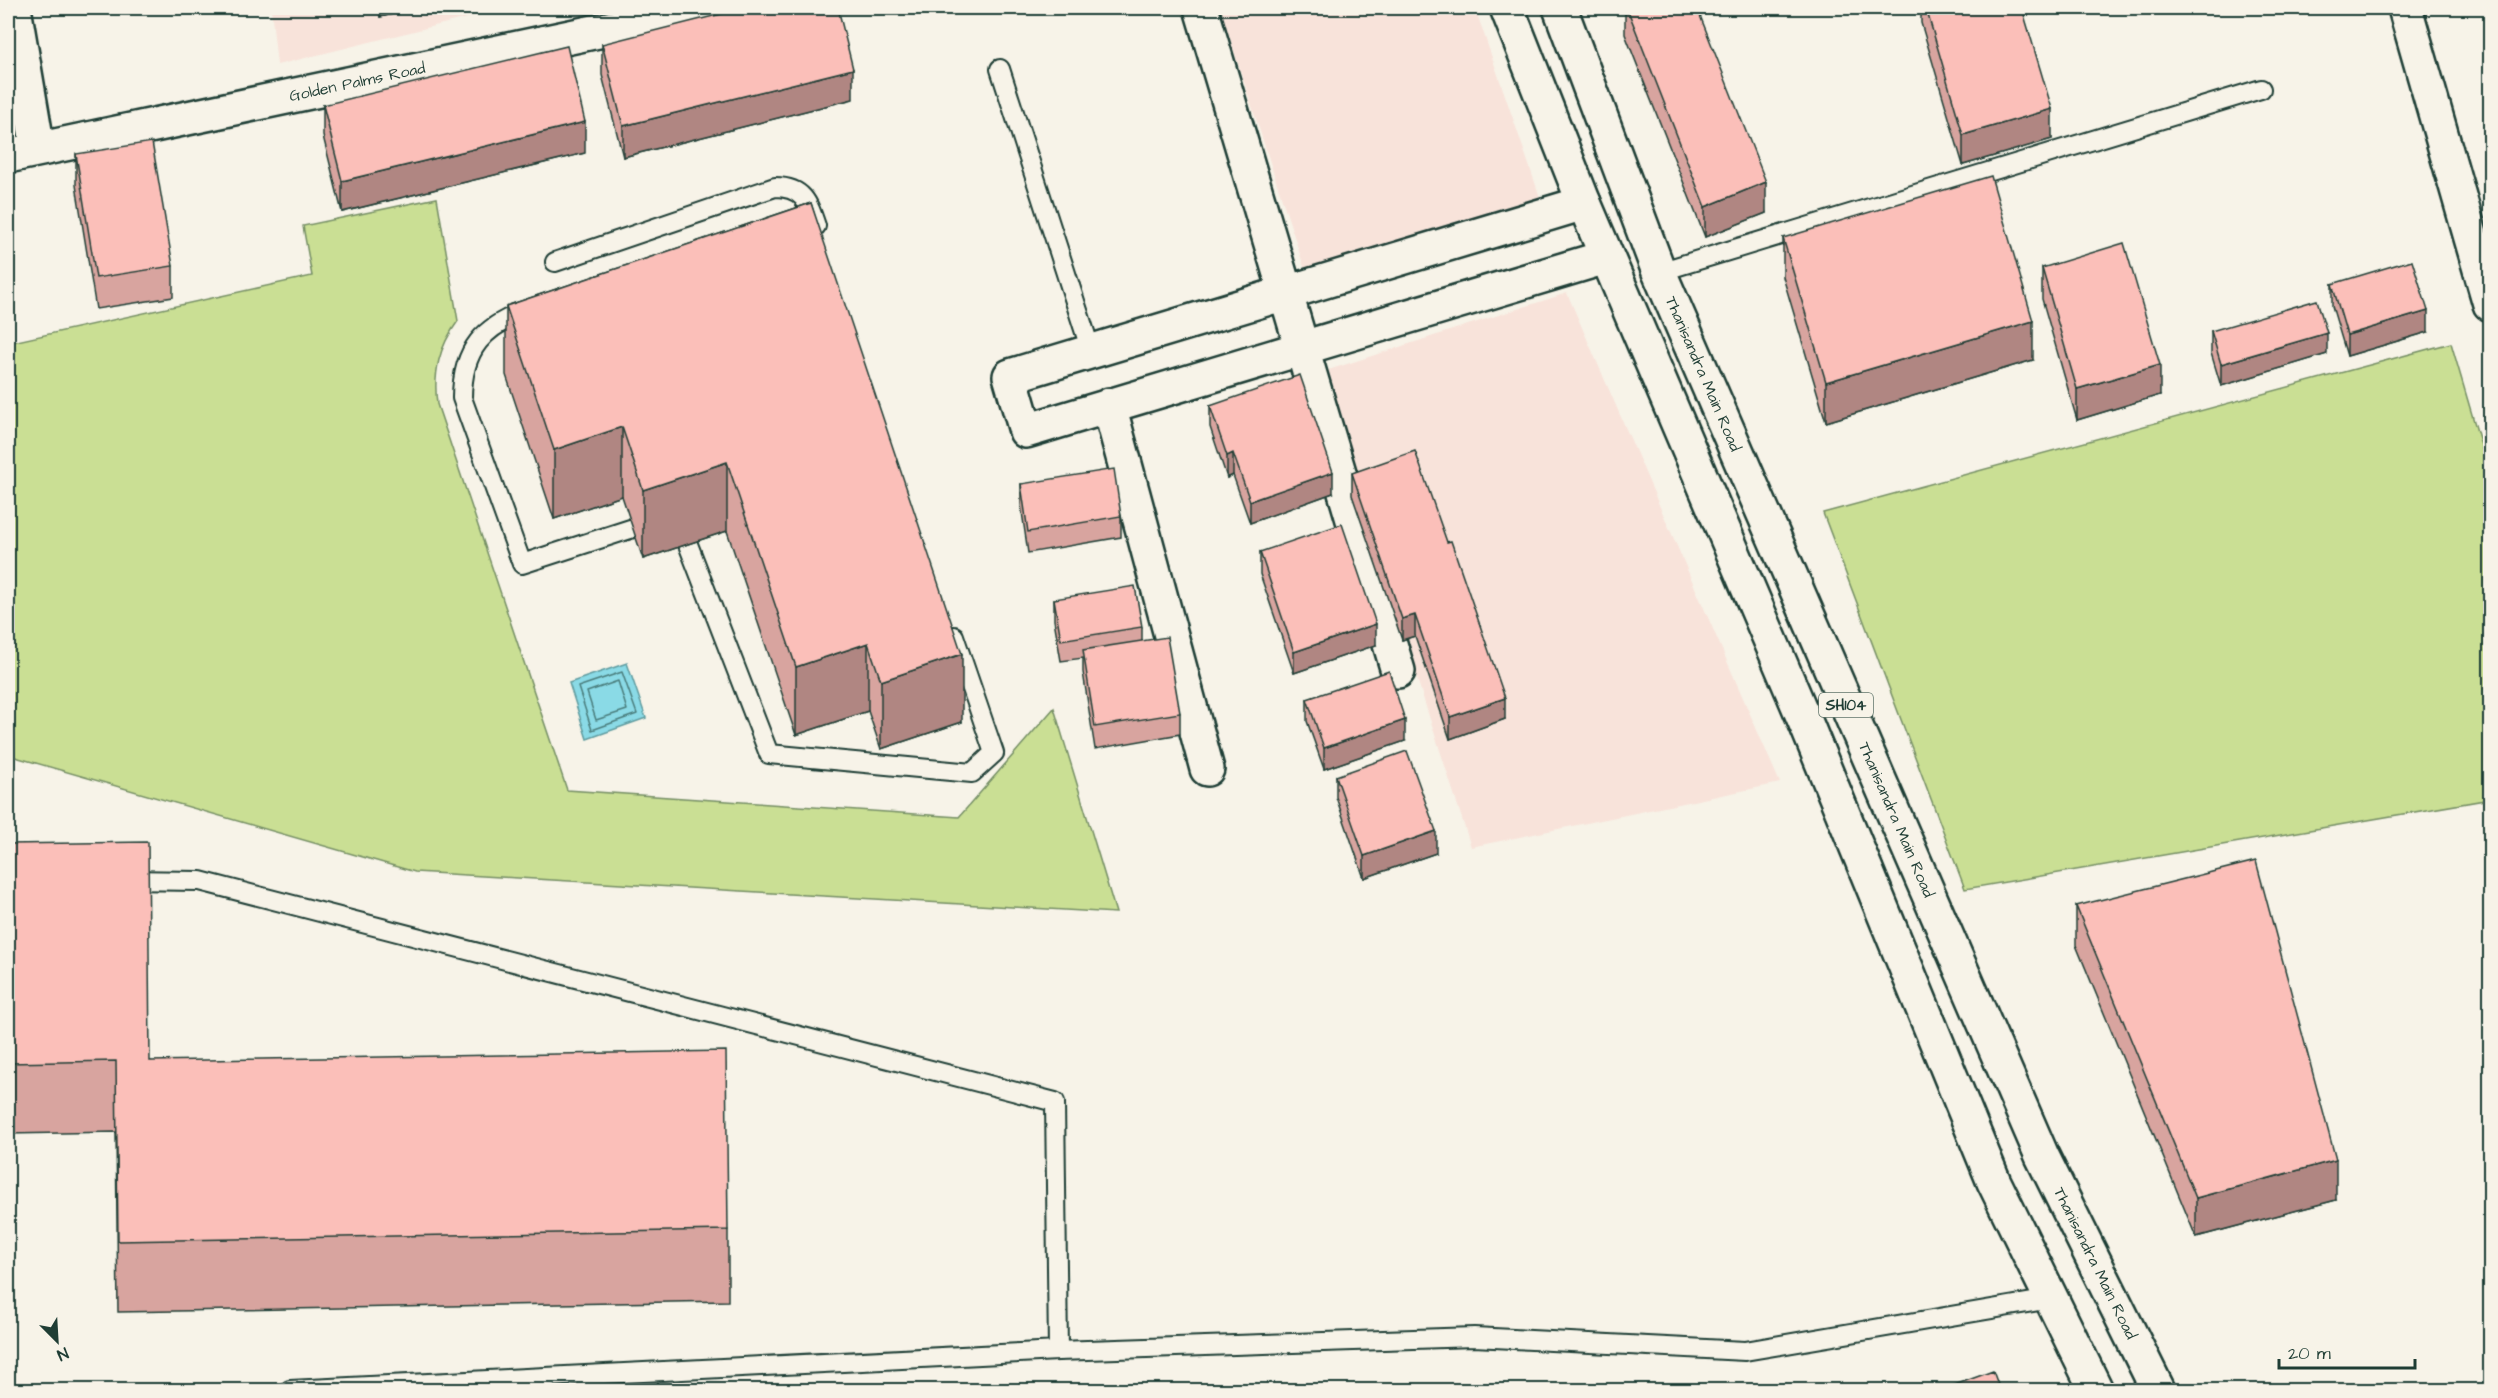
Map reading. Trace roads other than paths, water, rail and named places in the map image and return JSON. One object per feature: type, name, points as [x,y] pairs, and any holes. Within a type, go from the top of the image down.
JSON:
[{"type":"street","points":[[14,8],[23,153]]},
{"type":"street","name":"Golden Palms Road","points":[[23,153],[707,8]]},
{"type":"street","points":[[1201,8],[1398,671]]},
{"type":"street","name":"SH104","points":[[1507,8],[1606,257],[1807,726],[1994,1182],[2096,1390]]},
{"type":"street","name":"Thanisandra Main Road","points":[[1560,8],[1659,272],[2042,1155],[2158,1390]]},
{"type":"street","points":[[2405,8],[2490,304]]},
{"type":"street","points":[[1584,203],[1010,376],[1026,431],[1606,257]]},
{"type":"street","points":[[1109,405],[1207,769]]},
{"type":"lane","points":[[1000,69],[1091,351]]},
{"type":"lane","points":[[1659,272],[2261,89]]},
{"type":"lane","points":[[555,262],[775,187],[796,190],[805,197],[821,240]]},
{"type":"lane","points":[[791,224],[813,217]]},
{"type":"lane","points":[[549,304],[501,322],[487,332],[466,362],[462,380],[462,398],[522,564],[677,513],[769,754],[972,773],[994,753],[949,619]]},
{"type":"lane","points":[[110,880],[200,881],[1055,1102],[1058,1351]]},
{"type":"lane","points":[[290,1390],[1058,1351],[1474,1337],[1745,1351],[2051,1299]]},
{"type":"water","points":[[627,663],[646,718],[587,739],[569,683]]}]
